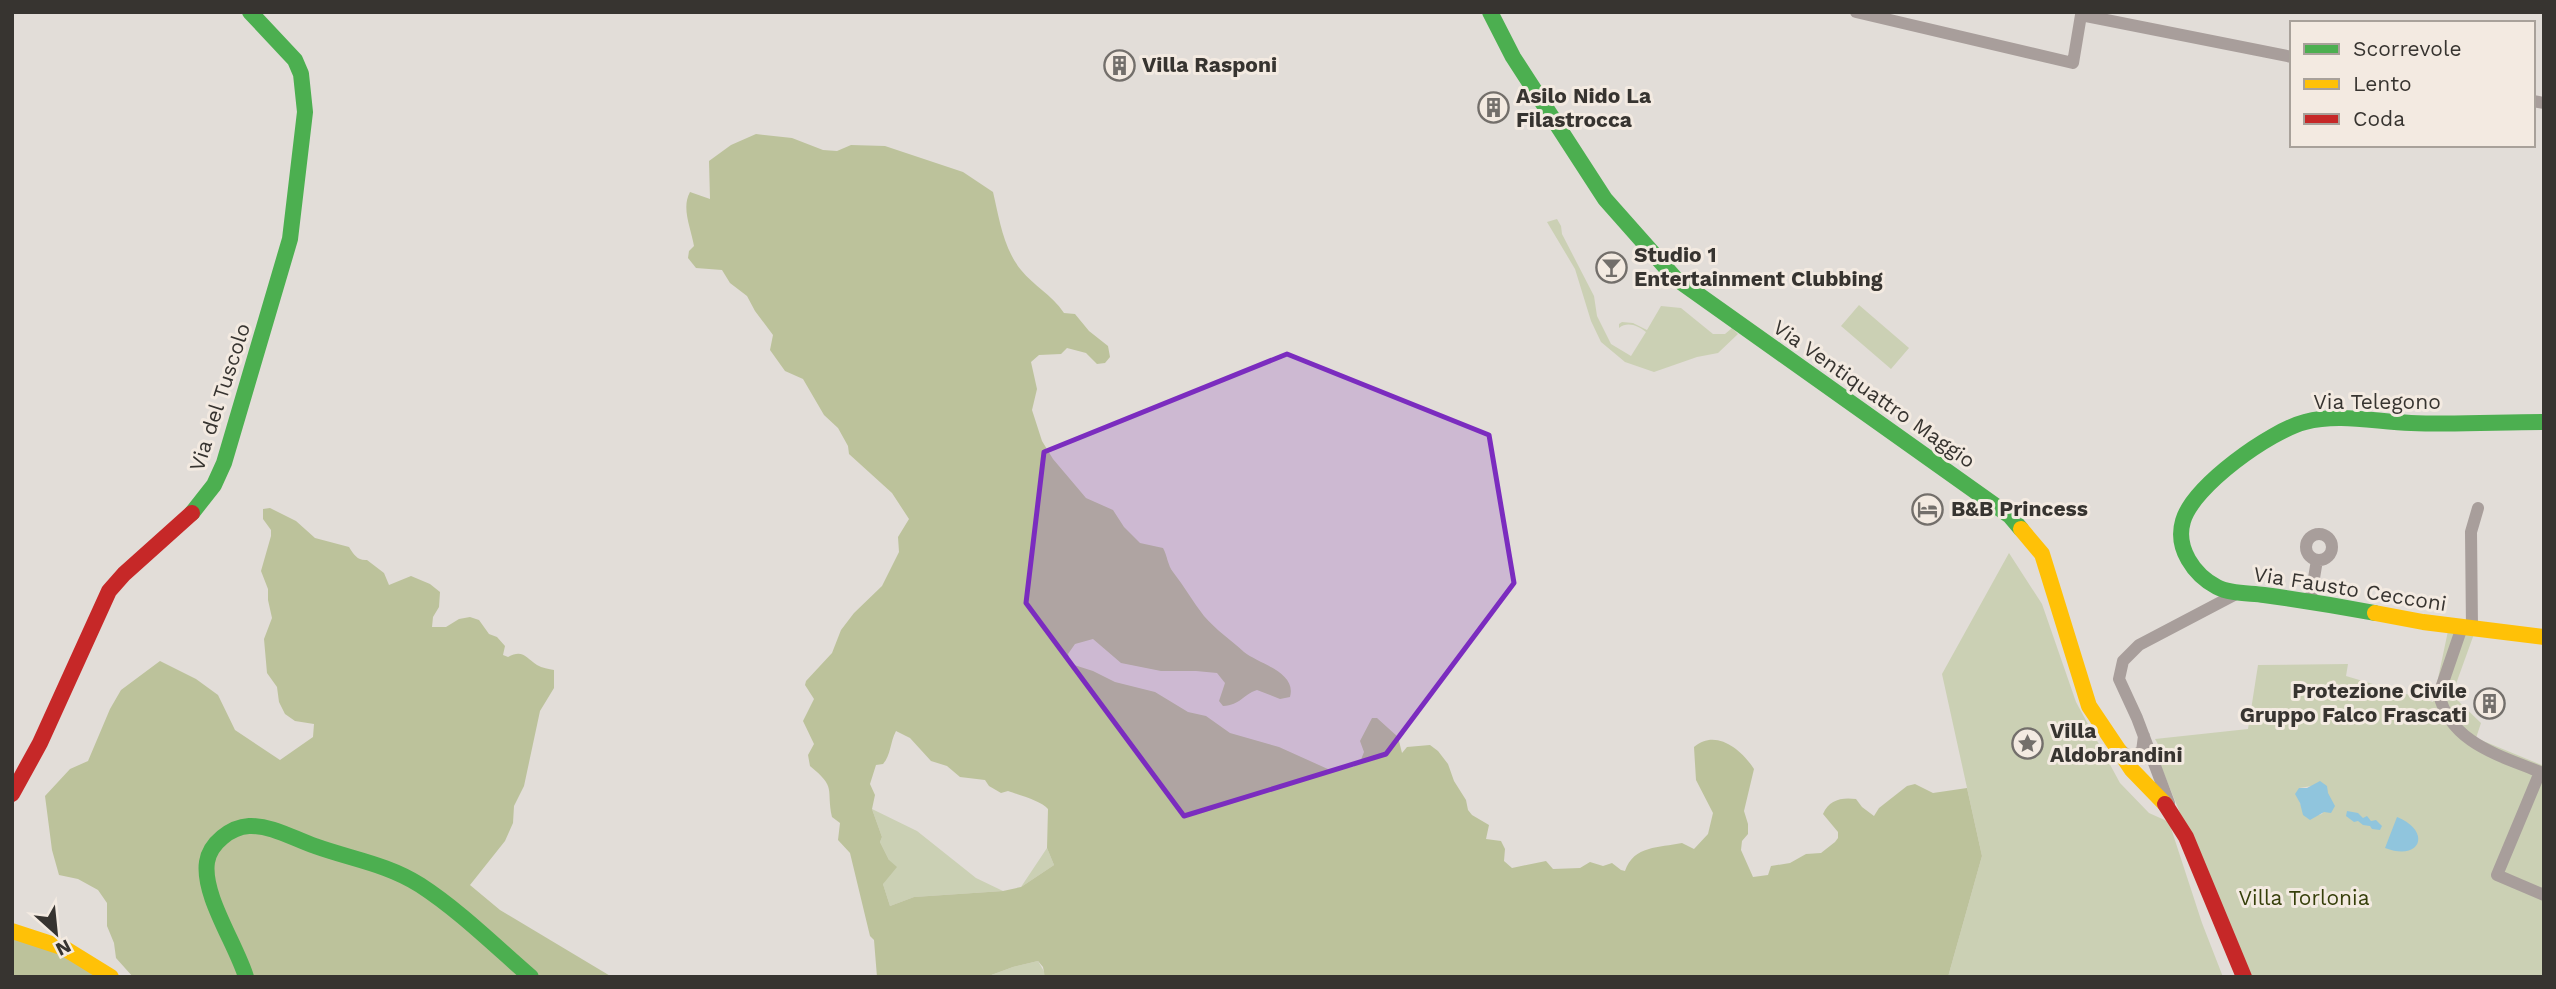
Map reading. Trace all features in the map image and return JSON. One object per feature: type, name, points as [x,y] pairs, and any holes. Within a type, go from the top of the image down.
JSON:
[{"type":"street","name":"Via del Tuscolo","points":[[12,794],[40,743],[109,591],[122,574],[196,512],[206,500],[219,476],[236,423],[290,239],[305,112],[301,74],[295,60],[250,12]]},
{"type":"street","name":"Via Ventiquattro Maggio","points":[[1490,12],[1513,57],[1605,199],[1675,278],[2010,516],[2042,554],[2089,706],[2132,770],[2163,800],[2186,837],[2244,977]]},
{"type":"street","points":[[1856,12],[2073,63],[2081,15],[2290,57]]},
{"type":"street","name":"Via Telegono","points":[[2238,593],[2205,581],[2192,568],[2186,558],[2182,538],[2183,520],[2191,503],[2224,470],[2287,429],[2325,419],[2415,423],[2544,422]]},
{"type":"street","points":[[2479,508],[2471,532],[2467,628],[2439,694],[2446,715],[2455,728],[2473,744],[2540,772],[2497,875],[2544,895]]},
{"type":"street","points":[[2310,602],[2317,560]]},
{"type":"street","name":"Via Fausto Cecconi","points":[[2177,822],[2119,679],[2123,661],[2139,645],[2238,593],[2544,637]]},
{"type":"street","points":[[2117,748],[2130,758],[2143,751],[2144,736]]},
{"type":"street","points":[[246,977],[207,874],[207,862],[211,852],[233,830],[246,826],[267,829],[406,877],[531,977]]},
{"type":"street","points":[[12,931],[65,947],[111,977]]},
{"type":"highlighted area","points":[[1287,354],[1489,435],[1514,583],[1386,754],[1184,816],[1026,603],[1044,452]]},
{"type":"green space","points":[[756,134],[792,138],[823,150],[837,151],[851,145],[885,146],[963,172],[993,192],[1006,242],[1021,270],[1064,313],[1075,314],[1089,331],[1108,346],[1110,357],[1105,363],[1097,364],[1086,353],[1067,348],[1061,354],[1039,355],[1031,362],[1037,389],[1032,410],[1042,441],[1053,459],[1086,498],[1113,510],[1124,527],[1140,543],[1163,548],[1171,570],[1204,616],[1244,652],[1282,675],[1291,688],[1290,697],[1280,699],[1257,690],[1234,704],[1223,706],[1219,701],[1225,683],[1217,673],[1161,671],[1121,663],[1093,639],[1075,644],[1068,654],[1071,664],[1115,682],[1155,692],[1188,712],[1206,716],[1230,733],[1279,747],[1330,770],[1353,767],[1360,762],[1364,752],[1360,741],[1372,718],[1377,718],[1398,737],[1402,753],[1407,747],[1430,745],[1438,751],[1448,764],[1454,781],[1466,800],[1468,810],[1489,825],[1486,839],[1501,841],[1505,849],[1504,861],[1512,868],[1546,861],[1553,869],[1580,868],[1590,862],[1603,866],[1612,863],[1625,871],[1634,856],[1648,849],[1682,843],[1694,849],[1708,834],[1713,813],[1696,780],[1694,747],[1711,740],[1736,749],[1754,769],[1744,811],[1748,834],[1742,841],[1741,850],[1753,877],[1768,875],[1771,866],[1790,863],[1806,854],[1821,853],[1835,842],[1838,832],[1823,814],[1836,800],[1856,799],[1874,816],[1879,808],[1907,786],[1915,784],[1933,793],[1967,788],[1982,856],[1948,977],[1045,977],[1043,967],[1038,961],[986,977],[877,977],[874,940],[870,936],[850,853],[838,840],[840,823],[832,817],[827,784],[810,766],[808,755],[814,744],[803,721],[814,699],[805,685],[832,653],[841,630],[854,613],[882,586],[899,552],[898,537],[909,519],[892,493],[849,454],[848,446],[838,428],[824,415],[803,379],[785,371],[770,350],[773,335],[747,296],[730,283],[722,270],[696,268],[688,258],[689,251],[694,246],[687,198],[690,192],[710,199],[709,161],[731,145]],"holes":[[[896,731],[910,738],[931,761],[947,766],[960,777],[985,780],[989,786],[1001,793],[1008,791],[1045,806],[1048,809],[1047,848],[1054,865],[1021,887],[1003,891],[914,897],[890,906],[883,884],[897,867],[889,860],[880,842],[882,837],[872,809],[875,795],[870,784],[876,765],[883,764],[888,757]]]},
{"type":"green space","points":[[1557,219],[1594,296],[1597,316],[1611,344],[1631,356],[1646,332],[1636,326],[1619,328],[1619,324],[1633,323],[1647,330],[1661,306],[1681,308],[1713,334],[1725,334],[1732,328],[1738,334],[1718,353],[1697,357],[1654,372],[1625,362],[1601,342],[1591,321],[1575,269],[1547,222]]},
{"type":"green space","points":[[1859,305],[1909,348],[1891,369],[1841,326]]},
{"type":"green space","points":[[270,508],[296,521],[315,538],[349,547],[356,557],[367,560],[384,573],[389,585],[411,576],[430,584],[440,592],[439,607],[433,617],[432,627],[446,627],[459,619],[470,617],[479,620],[489,634],[497,637],[505,646],[503,655],[508,657],[521,654],[539,666],[554,670],[554,688],[540,711],[524,786],[514,806],[513,823],[505,841],[470,885],[500,910],[612,977],[133,977],[116,958],[114,943],[107,926],[107,903],[98,890],[78,879],[59,875],[52,850],[45,796],[70,769],[88,761],[121,690],[160,661],[196,679],[218,695],[235,730],[280,760],[313,737],[314,724],[295,721],[285,714],[279,702],[277,687],[267,673],[264,639],[272,618],[268,589],[261,571],[271,536],[271,530],[263,519],[263,509]]},
{"type":"green space","name":"Villa Aldobrandini","points":[[2009,553],[2042,604],[2076,702],[2120,783],[2149,813],[2169,822],[2223,977],[1948,977],[1982,856],[1942,674]]},
{"type":"green space","name":"Villa Torlonia","points":[[2448,631],[2474,634],[2452,695],[2481,723],[2476,738],[2544,766],[2544,977],[2247,977],[2158,759],[2160,748],[2155,739],[2248,729],[2258,665],[2348,664],[2346,676],[2433,702]],"holes":[[[2312,786],[2330,798],[2322,814],[2318,815],[2300,804],[2299,788]]]},
{"type":"green space","points":[[872,809],[917,831],[976,878],[1003,891],[914,897],[890,906],[883,884],[889,860],[880,842],[882,837]]},
{"type":"green space","points":[[1047,848],[1054,865],[1021,887]]},
{"type":"green space","points":[[12,935],[39,941],[100,977],[12,977]]},
{"type":"green space","points":[[1038,961],[1045,977],[986,977],[1013,967]]},
{"type":"water","points":[[2320,781],[2327,786],[2335,806],[2331,813],[2324,812],[2310,820],[2303,815],[2295,794],[2299,788],[2307,788]]},
{"type":"water","points":[[2347,811],[2358,813],[2363,818],[2367,816],[2371,821],[2376,820],[2382,826],[2380,830],[2372,829],[2358,821],[2354,822],[2346,816]]},
{"type":"water","points":[[2397,817],[2408,823],[2418,837],[2418,843],[2407,851],[2385,848]]},
{"type":"traffic: fast","points":[[192,513],[214,485],[224,463],[290,239],[305,112],[301,74],[295,60],[250,12]]},
{"type":"traffic: fast","points":[[1490,12],[1513,57],[1605,199],[1675,278],[2010,516],[2021,529]]},
{"type":"traffic: fast","points":[[2375,613],[2234,592],[2217,587],[2194,568],[2184,551],[2181,531],[2190,507],[2201,492],[2235,462],[2273,436],[2305,422],[2331,418],[2428,424],[2544,422]]},
{"type":"traffic: fast","points":[[246,977],[215,904],[207,875],[207,862],[212,848],[222,837],[235,829],[249,826],[274,830],[407,878],[449,906],[531,977]]},
{"type":"traffic: slow","points":[[2021,529],[2042,554],[2089,706],[2132,770],[2165,804]]},
{"type":"traffic: slow","points":[[2375,613],[2423,622],[2544,637]]},
{"type":"traffic: slow","points":[[12,931],[64,948],[111,977]]},
{"type":"traffic: jam","points":[[12,794],[40,743],[109,591],[124,574],[192,513]]},
{"type":"traffic: jam","points":[[2165,804],[2186,837],[2244,977]]},
{"type":"place","name":"Villa Rasponi","points":[[1119,65]]},
{"type":"place","name":"Asilo Nido La Filastrocca","points":[[1493,108]]},
{"type":"place","name":"Studio 1 Entertainment Clubbing","points":[[1611,267]]},
{"type":"place","name":"B&B Princess","points":[[1928,509]]},
{"type":"place","name":"Protezione Civile Gruppo Falco Frascati","points":[[2490,703]]},
{"type":"place","name":"Villa Aldobrandini","points":[[2027,743]]}]
